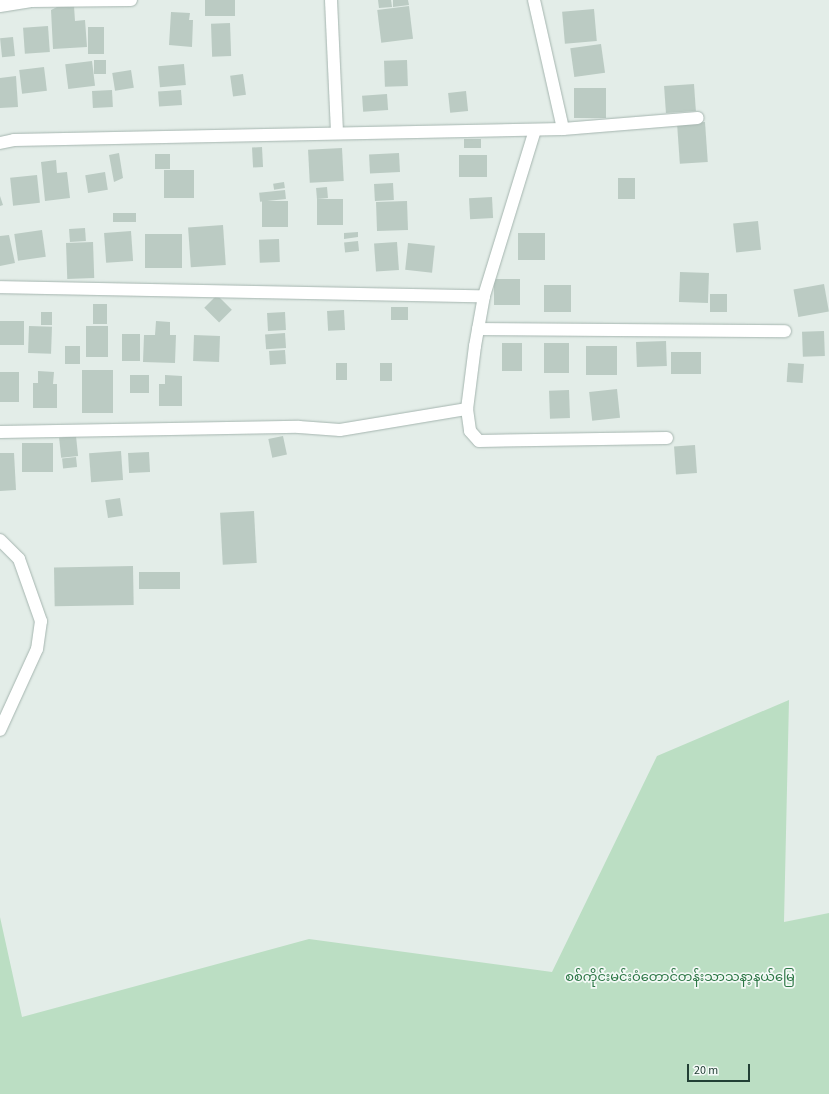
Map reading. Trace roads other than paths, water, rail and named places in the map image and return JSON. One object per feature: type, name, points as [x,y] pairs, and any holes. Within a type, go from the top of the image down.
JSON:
[{"type":"street","points":[[0,6],[30,1],[131,0]]},
{"type":"street","points":[[331,0],[337,133]]},
{"type":"street","points":[[534,0],[564,129]]},
{"type":"street","points":[[0,143],[14,140],[564,129],[698,118]]},
{"type":"street","points":[[535,130],[484,296],[467,410],[470,431],[479,441],[667,438]]},
{"type":"street","points":[[0,287],[484,296]]},
{"type":"street","points":[[478,329],[786,331]]},
{"type":"street","points":[[0,432],[299,427],[340,430],[467,410]]},
{"type":"street","points":[[0,540],[19,559],[41,621],[38,649],[0,730]]},
{"type":"park label","name":"စစ်ကိုင်းမင်းဝံတောင်တန်းသာသနာ့နယ်မြေ","points":[[680,977]]}]
